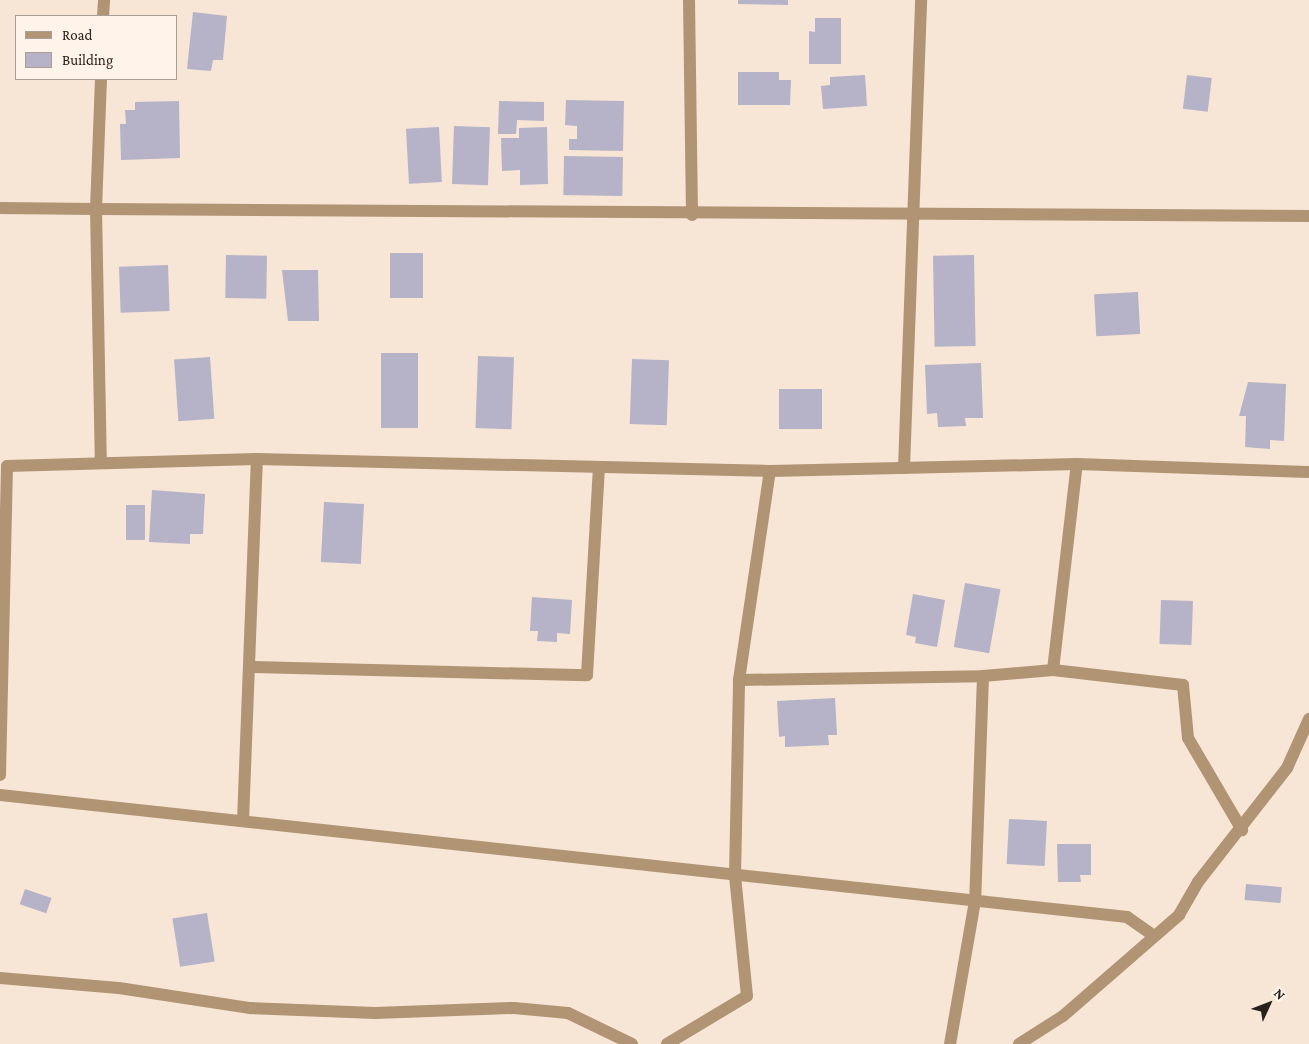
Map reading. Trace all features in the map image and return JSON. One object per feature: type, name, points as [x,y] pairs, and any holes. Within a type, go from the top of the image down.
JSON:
[{"type":"street","points":[[104,0],[104,15]]},
{"type":"street","points":[[689,0],[692,215]]},
{"type":"street","points":[[904,468],[910,216],[921,0]]},
{"type":"street","points":[[101,80],[96,209],[101,463]]},
{"type":"street","points":[[0,208],[692,215],[1309,216]]},
{"type":"street","points":[[243,821],[257,459]]},
{"type":"street","points":[[0,774],[3,466],[257,459],[770,471],[1077,464],[1309,472]]},
{"type":"street","points":[[1053,670],[1077,464]]},
{"type":"street","points":[[249,667],[587,675],[599,467]]},
{"type":"street","points":[[667,1044],[747,996],[735,875],[739,680],[770,471]]},
{"type":"street","points":[[739,680],[983,676],[1053,670],[1182,685],[1188,738],[1242,830]]},
{"type":"street","points":[[950,1044],[975,901],[983,676]]},
{"type":"street","points":[[1019,1044],[1064,1016],[1184,909],[1198,882],[1242,830],[1287,768],[1309,719]]},
{"type":"street","points":[[0,794],[1127,917],[1154,936]]},
{"type":"street","points":[[0,978],[119,988],[250,1008],[375,1012],[514,1008],[568,1013],[632,1044]]},
{"type":"building","points":[[738,0],[788,0],[788,5],[738,4]]},
{"type":"building","points":[[193,12],[227,16],[223,60],[213,60],[211,71],[187,69]]},
{"type":"building","points":[[815,18],[841,18],[841,64],[809,64],[809,31],[815,32]]},
{"type":"building","points":[[738,72],[779,72],[779,80],[791,80],[790,105],[738,105]]},
{"type":"building","points":[[865,75],[867,106],[823,109],[821,86],[830,85],[830,77]]},
{"type":"building","points":[[1187,75],[1212,78],[1208,112],[1183,109]]},
{"type":"building","points":[[566,100],[624,101],[623,151],[569,150],[569,139],[577,139],[577,126],[565,125]]},
{"type":"building","points":[[179,101],[180,158],[121,160],[120,124],[126,124],[125,110],[135,110],[135,102]]},
{"type":"building","points":[[499,101],[544,102],[544,121],[517,120],[516,134],[498,134]]},
{"type":"building","points":[[454,126],[490,127],[488,185],[452,184]]},
{"type":"building","points":[[439,127],[442,182],[409,184],[406,129]]},
{"type":"building","points":[[547,127],[548,184],[520,185],[520,170],[502,171],[501,138],[519,138],[519,128]]},
{"type":"building","points":[[564,156],[623,157],[622,196],[563,195]]},
{"type":"building","points":[[390,253],[423,253],[423,298],[390,298]]},
{"type":"building","points":[[226,255],[267,256],[266,299],[225,298]]},
{"type":"building","points":[[974,255],[976,346],[935,347],[933,256]]},
{"type":"building","points":[[168,265],[170,311],[121,313],[119,267]]},
{"type":"building","points":[[282,270],[318,270],[319,321],[288,321]]},
{"type":"building","points":[[1138,292],[1140,334],[1096,336],[1094,294]]},
{"type":"building","points":[[381,353],[418,353],[418,428],[381,428]]},
{"type":"building","points":[[478,356],[514,357],[511,429],[475,428]]},
{"type":"building","points":[[210,357],[214,419],[178,421],[174,360]]},
{"type":"building","points":[[632,359],[669,360],[667,425],[630,424]]},
{"type":"building","points":[[981,363],[983,418],[965,418],[966,426],[938,427],[937,413],[927,414],[925,365]]},
{"type":"building","points":[[1248,382],[1286,384],[1284,441],[1270,440],[1270,449],[1245,447],[1246,416],[1239,416]]},
{"type":"building","points":[[779,389],[822,389],[822,429],[779,429]]},
{"type":"building","points":[[152,490],[205,494],[203,534],[190,534],[190,544],[149,542]]},
{"type":"building","points":[[324,502],[364,504],[361,564],[321,562]]},
{"type":"building","points":[[126,505],[145,505],[145,540],[126,540]]},
{"type":"building","points":[[965,583],[1000,589],[989,653],[954,647]]},
{"type":"building","points":[[913,594],[945,600],[937,647],[915,643],[916,637],[906,635]]},
{"type":"building","points":[[532,597],[572,600],[570,634],[557,633],[557,642],[537,641],[538,631],[530,631]]},
{"type":"building","points":[[1161,600],[1193,601],[1191,645],[1159,644]]},
{"type":"building","points":[[835,698],[837,735],[828,735],[829,745],[785,747],[785,736],[779,737],[777,701]]},
{"type":"building","points":[[1009,819],[1047,821],[1045,866],[1007,864]]},
{"type":"building","points":[[1057,844],[1091,844],[1091,875],[1080,875],[1081,882],[1058,882]]},
{"type":"building","points":[[1246,884],[1282,887],[1280,903],[1245,900]]},
{"type":"building","points":[[25,889],[51,898],[46,913],[20,904]]},
{"type":"building","points":[[207,913],[215,961],[180,967],[172,918]]}]
